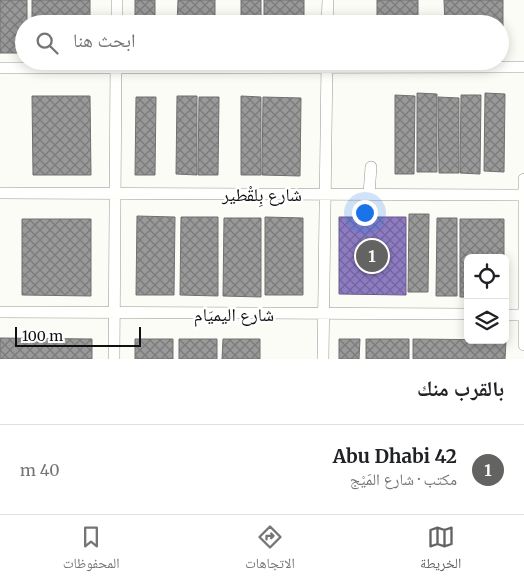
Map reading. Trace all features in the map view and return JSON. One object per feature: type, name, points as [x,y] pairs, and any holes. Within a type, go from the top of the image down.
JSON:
[{"type":"street","points":[[117,0],[117,15]]},
{"type":"street","points":[[328,0],[328,15]]},
{"type":"street","points":[[0,68],[15,67]]},
{"type":"street","points":[[509,67],[524,67]]},
{"type":"street","points":[[114,359],[116,70]]},
{"type":"street","points":[[323,359],[327,70]]},
{"type":"street","points":[[369,194],[371,167]]},
{"type":"street","points":[[524,179],[524,346]]},
{"type":"street","name":"شارع بِلقْطير","points":[[0,193],[524,195]]},
{"type":"street","name":"شارع اليميَام","points":[[0,312],[464,314]]},
{"type":"street","points":[[509,315],[524,315]]},
{"type":"building: مكاتب","points":[[339,217],[406,217],[406,295],[339,294]]},
{"type":"building: صناعة","points":[[0,0],[27,0],[27,15],[15,15],[15,53],[0,53]]},
{"type":"building: صناعة","points":[[32,0],[90,0],[90,15],[32,15]]},
{"type":"building: صناعة","points":[[135,0],[155,0],[155,15],[135,15]]},
{"type":"building: صناعة","points":[[178,0],[215,0],[215,15],[177,15]]},
{"type":"building: صناعة","points":[[241,0],[261,0],[261,15],[241,15]]},
{"type":"building: صناعة","points":[[264,0],[304,0],[304,15],[264,15]]},
{"type":"building: صناعة","points":[[377,0],[418,0],[418,15],[377,15]]},
{"type":"building: صناعة","points":[[444,0],[503,0],[503,15],[445,15]]},
{"type":"building: صناعة","points":[[417,93],[437,94],[437,172],[417,172]]},
{"type":"building: صناعة","points":[[485,93],[505,94],[504,172],[484,171]]},
{"type":"building: صناعة","points":[[395,95],[415,96],[414,174],[395,174]]},
{"type":"building: صناعة","points":[[461,95],[481,95],[480,174],[460,173]]},
{"type":"building: صناعة","points":[[32,96],[90,96],[91,175],[33,175]]},
{"type":"building: صناعة","points":[[177,96],[197,96],[197,175],[176,174]]},
{"type":"building: صناعة","points":[[241,96],[261,97],[261,175],[241,175]]},
{"type":"building: صناعة","points":[[136,97],[156,97],[155,175],[135,175]]},
{"type":"building: صناعة","points":[[199,97],[219,97],[218,175],[198,175]]},
{"type":"building: صناعة","points":[[263,97],[301,98],[300,176],[262,175]]},
{"type":"building: صناعة","points":[[438,97],[459,98],[459,173],[439,173]]},
{"type":"building: صناعة","points":[[409,214],[429,214],[428,292],[408,292]]},
{"type":"building: صناعة","points":[[137,216],[175,217],[174,295],[136,295]]},
{"type":"building: صناعة","points":[[181,217],[218,217],[218,296],[180,295]]},
{"type":"building: صناعة","points":[[265,217],[303,218],[303,295],[265,295]]},
{"type":"building: صناعة","points":[[224,218],[261,218],[261,297],[223,296]]},
{"type":"building: صناعة","points":[[437,218],[457,218],[457,296],[436,296]]},
{"type":"building: صناعة","points":[[22,219],[91,219],[91,296],[22,295]]},
{"type":"building: صناعة","points":[[460,219],[504,219],[504,254],[464,254],[464,297],[460,297]]},
{"type":"building: صناعة","points":[[0,338],[92,339],[92,359],[0,359]]},
{"type":"building: صناعة","points":[[135,339],[173,339],[173,359],[135,359]]},
{"type":"building: صناعة","points":[[179,339],[217,339],[217,359],[179,359]]},
{"type":"building: صناعة","points":[[223,339],[260,339],[260,359],[222,359]]},
{"type":"building: صناعة","points":[[339,339],[360,339],[359,359],[339,359]]},
{"type":"building: صناعة","points":[[366,339],[409,339],[409,359],[366,359]]},
{"type":"building: صناعة","points":[[413,339],[464,340],[464,344],[506,344],[505,359],[413,359]]},
{"type":"place","name":"42 Abu Dhabi","points":[[372,256]]}]
